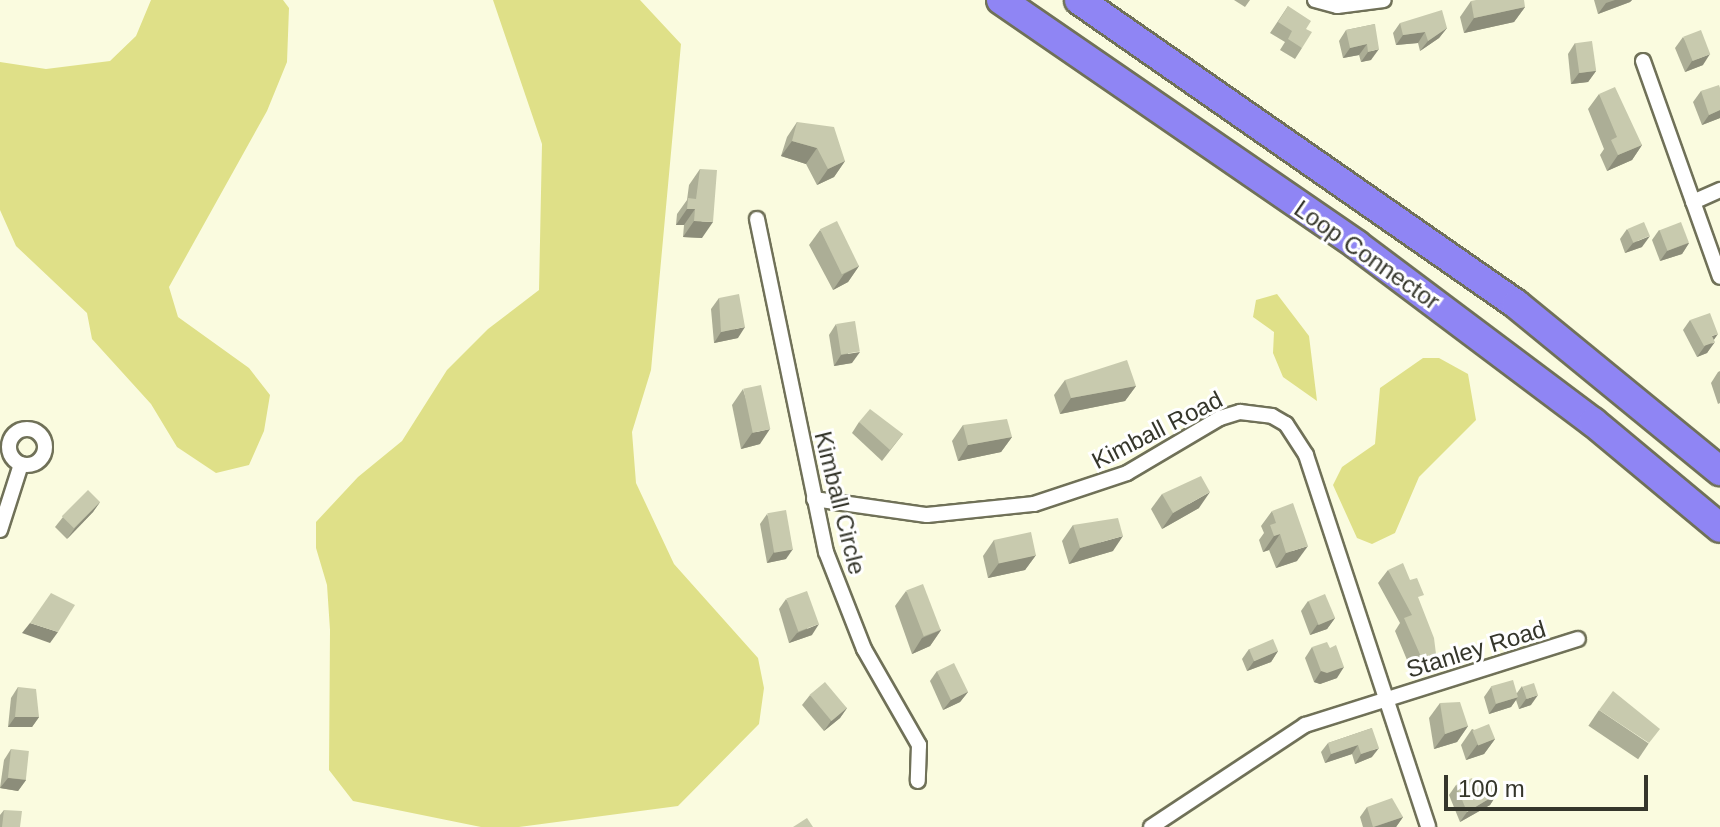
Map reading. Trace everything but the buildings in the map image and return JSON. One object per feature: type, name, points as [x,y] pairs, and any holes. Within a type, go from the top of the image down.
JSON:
[{"type":"highway","name":"Loop Connector","points":[[1001,0],[1357,245],[1593,422],[1720,528]]},
{"type":"highway","name":"Loop Connector","points":[[1079,0],[1516,304],[1720,471]]},
{"type":"highway","points":[[1593,422],[1720,544]]},
{"type":"street","points":[[1315,0],[1337,6],[1384,0]]},
{"type":"street","points":[[1643,61],[1720,277]]},
{"type":"street","points":[[1693,202],[1720,190]]},
{"type":"street","name":"Kimball Circle","points":[[757,219],[814,499],[849,616],[919,745],[918,781]]},
{"type":"street","name":"Kimball Road","points":[[814,499],[927,515],[1034,504],[1127,473],[1220,418],[1240,412],[1272,416],[1286,424],[1306,455],[1428,827]]},
{"type":"street","points":[[0,530],[21,464]]},
{"type":"street","name":"Stanley Road","points":[[1151,827],[1275,741],[1305,725],[1578,639]]},
{"type":"shaded area","points":[[151,0],[283,0],[289,8],[287,62],[267,111],[169,287],[178,317],[249,368],[270,395],[264,431],[249,465],[216,473],[177,447],[151,404],[92,339],[87,313],[16,246],[0,210],[0,62],[46,69],[110,61],[136,36]]},
{"type":"shaded area","points":[[493,0],[640,0],[681,44],[651,370],[632,432],[636,483],[674,564],[758,658],[764,688],[759,724],[678,806],[519,827],[481,827],[353,801],[329,770],[330,630],[327,585],[316,548],[316,522],[358,477],[402,441],[447,370],[488,329],[539,290],[542,144]]},
{"type":"shaded area","points":[[1277,294],[1309,336],[1317,401],[1283,377],[1273,353],[1274,332],[1253,317],[1256,300]]},
{"type":"shaded area","points":[[1423,358],[1439,358],[1468,374],[1476,420],[1419,477],[1395,533],[1372,544],[1357,538],[1333,485],[1342,467],[1375,444],[1380,388]]}]
